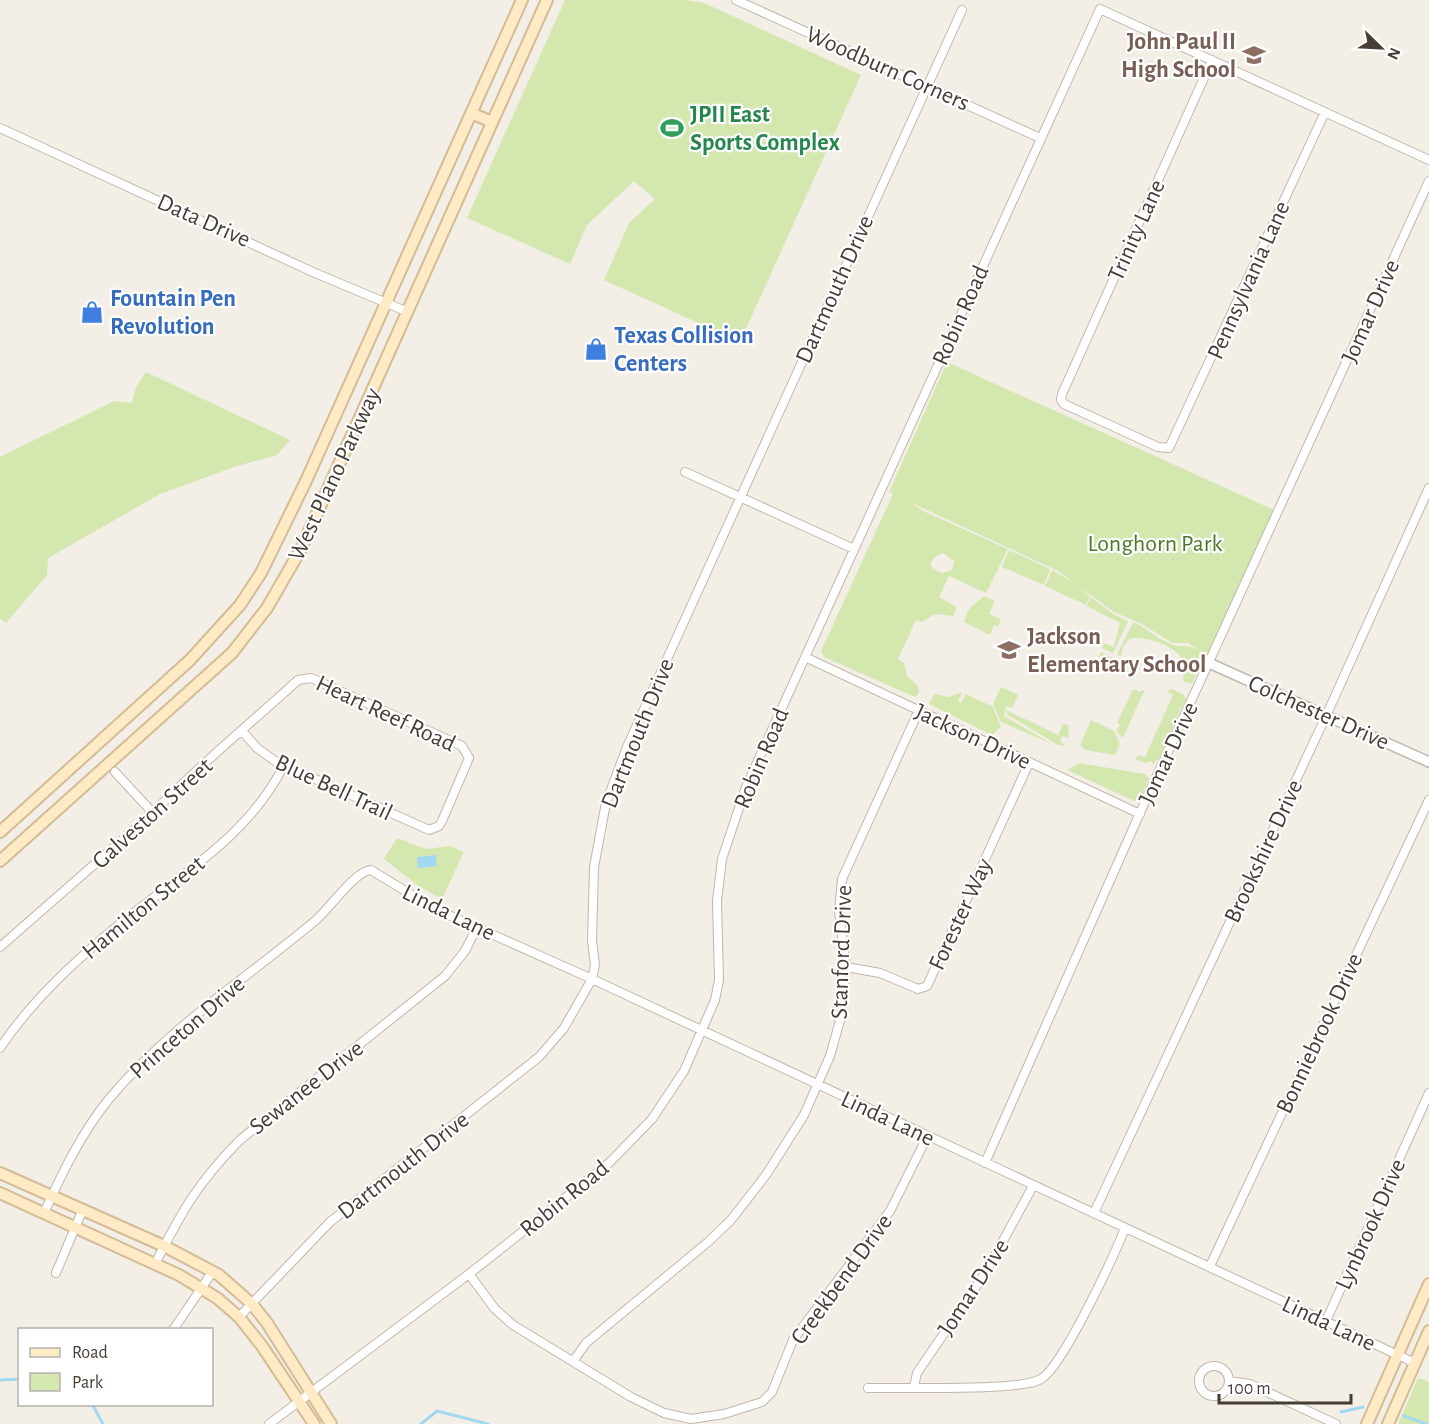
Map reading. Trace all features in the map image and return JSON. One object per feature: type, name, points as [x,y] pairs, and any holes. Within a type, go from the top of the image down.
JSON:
[{"type":"main road","name":"West Plano Parkway","points":[[0,832],[190,660],[240,604],[281,535],[522,0]]},
{"type":"main road","name":"West Plano Parkway","points":[[0,861],[213,671],[251,629],[282,584],[301,549],[546,0]]},
{"type":"main road","points":[[471,113],[492,122]]},
{"type":"main road","points":[[0,1173],[165,1246],[213,1271],[252,1304],[331,1424]]},
{"type":"main road","points":[[0,1193],[202,1287],[239,1317],[314,1424]]},
{"type":"main road","points":[[1367,1424],[1429,1284]]},
{"type":"main road","points":[[1388,1424],[1429,1331]]},
{"type":"street","name":"Woodburn Corners","points":[[736,0],[1040,138]]},
{"type":"street","name":"Robin Road","points":[[269,1424],[312,1394],[469,1274],[608,1164],[636,1138],[684,1071],[715,1000],[719,980],[717,901],[722,859],[746,788],[1040,138],[1101,9],[1212,60]]},
{"type":"street","name":"Dartmouth Drive","points":[[239,1317],[330,1222],[539,1057],[564,1028],[592,979],[595,965],[592,941],[594,867],[606,804],[627,747],[962,10]]},
{"type":"street","points":[[1212,60],[1429,160]]},
{"type":"street","name":"Trinity Lane","points":[[1169,448],[1158,447],[1061,400],[1212,60]]},
{"type":"street","name":"Pennsylvania Lane","points":[[1169,448],[1324,112]]},
{"type":"street","name":"Data Drive","points":[[0,128],[315,273],[408,312]]},
{"type":"street","name":"Jomar Drive","points":[[985,1163],[1140,814],[1429,181]]},
{"type":"street","points":[[685,472],[854,549]]},
{"type":"street","name":"Brookshire Drive","points":[[1094,1213],[1326,716],[1429,488]]},
{"type":"street","name":"Jackson Drive","points":[[805,657],[1140,814]]},
{"type":"street","name":"Colchester Drive","points":[[1209,663],[1429,762]]},
{"type":"street","name":"Galveston Street","points":[[0,947],[302,678]]},
{"type":"street","name":"Heart Reef Road","points":[[302,678],[311,678],[462,746],[468,753],[468,763],[442,821],[434,829]]},
{"type":"street","name":"Stanford Drive","points":[[574,1360],[586,1343],[708,1242],[730,1220],[778,1157],[804,1115],[837,1036],[846,968],[840,911],[842,879],[919,710]]},
{"type":"street","name":"Blue Bell Trail","points":[[242,731],[261,751],[284,765],[424,829],[434,829]]},
{"type":"street","name":"Forester Way","points":[[846,968],[880,973],[918,989],[927,986],[1029,763]]},
{"type":"street","name":"Hamilton Street","points":[[0,1048],[60,976],[244,824],[270,792],[284,765]]},
{"type":"street","points":[[115,772],[153,813]]},
{"type":"street","name":"Bonniebrook Drive","points":[[1210,1266],[1429,800]]},
{"type":"street","name":"Linda Lane","points":[[364,870],[371,870],[433,908],[592,979],[1415,1363]]},
{"type":"street","name":"Princeton Drive","points":[[44,1213],[95,1118],[139,1065],[187,1022],[318,919],[364,870]]},
{"type":"street","name":"Sewanee Drive","points":[[155,1264],[181,1211],[216,1164],[241,1139],[445,976],[465,951],[477,927]]},
{"type":"street","name":"Lynbrook Drive","points":[[1326,1321],[1429,1093]]},
{"type":"street","name":"Creekbend Drive","points":[[469,1274],[495,1309],[513,1324],[649,1407],[680,1417],[706,1418],[762,1402],[772,1392],[793,1340],[890,1211],[927,1137]]},
{"type":"street","name":"Jomar Drive","points":[[914,1387],[917,1372],[986,1272],[1033,1186]]},
{"type":"street","points":[[56,1274],[83,1209]]},
{"type":"street","points":[[868,1388],[1013,1385],[1042,1379],[1057,1360],[1093,1298],[1125,1228]]},
{"type":"street","points":[[174,1328],[213,1271]]},
{"type":"street","points":[[1217,1366],[1226,1371],[1229,1381],[1226,1390],[1214,1396],[1201,1389],[1199,1380],[1207,1367],[1217,1366]]},
{"type":"street","points":[[1229,1381],[1250,1384],[1336,1424]]},
{"type":"green space","name":"JPII East Sports Complex","points":[[565,0],[686,0],[704,3],[861,75],[740,342],[604,280],[629,223],[655,199],[634,181],[587,225],[570,264],[467,218]]},
{"type":"green space","name":"Longhorn Park","points":[[947,362],[1274,510],[1207,655],[1188,643],[1172,643],[1142,624],[1114,612],[1058,571],[912,503],[921,510],[1008,549],[986,593],[949,576],[939,597],[956,607],[954,616],[935,614],[922,622],[916,620],[898,659],[904,663],[907,676],[918,686],[919,693],[915,697],[824,657],[821,651],[893,494],[889,492]],"holes":[[[943,553],[954,561],[952,570],[942,573],[931,567],[933,560]]]},
{"type":"green space","points":[[146,372],[290,440],[277,455],[234,467],[160,494],[48,558],[47,575],[6,623],[0,619],[0,457],[114,401],[132,403],[136,387]]},
{"type":"green space","points":[[1009,550],[1050,569],[1044,585],[1002,567]]},
{"type":"green space","points":[[1052,570],[1076,584],[1090,596],[1086,605],[1045,586]]},
{"type":"green space","points":[[984,596],[995,601],[989,614],[1001,619],[998,627],[994,625],[990,635],[964,622],[968,610]]},
{"type":"green space","points":[[1091,597],[1113,614],[1128,621],[1113,653],[1102,648],[1104,643],[1114,647],[1120,623],[1087,606]]},
{"type":"green space","points":[[1133,622],[1166,642],[1192,647],[1201,652],[1205,657],[1192,683],[1184,682],[1183,662],[1178,654],[1157,642],[1134,638],[1128,640],[1121,656],[1117,655]]},
{"type":"green space","points":[[1101,652],[1117,660],[1112,675],[1095,667]]},
{"type":"green space","points":[[1001,687],[1018,695],[1012,708],[1006,706],[1004,716],[1052,744],[1001,722],[993,704]]},
{"type":"green space","points":[[1133,689],[1140,692],[1145,689],[1123,738],[1116,731],[1120,724],[1117,723]]},
{"type":"green space","points":[[1172,689],[1183,694],[1186,699],[1181,709],[1178,709],[1180,711],[1160,757],[1153,764],[1151,761],[1146,763],[1135,759],[1138,755],[1145,757],[1173,695],[1167,691]]},
{"type":"green space","points":[[962,692],[958,702],[961,703],[966,694],[993,707],[1001,727],[992,735],[929,704],[934,694],[949,697]]},
{"type":"green space","points":[[1006,710],[1058,735],[1063,724],[1068,725],[1069,738],[1062,736],[1060,740],[1065,746],[1058,745],[1008,715]]},
{"type":"green space","points":[[1091,720],[1114,731],[1120,744],[1115,755],[1085,750],[1080,745]]},
{"type":"green space","points":[[1079,763],[1145,774],[1149,778],[1141,798],[1134,801],[1067,770]]},
{"type":"green space","points":[[397,838],[426,849],[450,846],[464,852],[442,899],[417,885],[384,859]]},
{"type":"green space","points":[[1418,1378],[1429,1382],[1429,1424],[1398,1424]]},
{"type":"water","points":[[436,855],[437,866],[418,868],[417,857]]},
{"type":"waterway","points":[[0,1380],[18,1379]]},
{"type":"waterway","points":[[93,1406],[103,1424]]},
{"type":"waterway","points":[[1341,1412],[1363,1407]]},
{"type":"waterway","points":[[421,1424],[437,1411],[488,1424]]},
{"type":"waterway","points":[[1404,1416],[1426,1424]]},
{"type":"place","name":"John Paul II High School","points":[[1254,55]]},
{"type":"place","name":"JPII East Sports Complex","points":[[672,128]]},
{"type":"place","name":"Fountain Pen Revolution","points":[[92,312]]},
{"type":"place","name":"Texas Collision Centers","points":[[596,349]]},
{"type":"place","name":"Jackson Elementary School","points":[[1009,650]]}]
